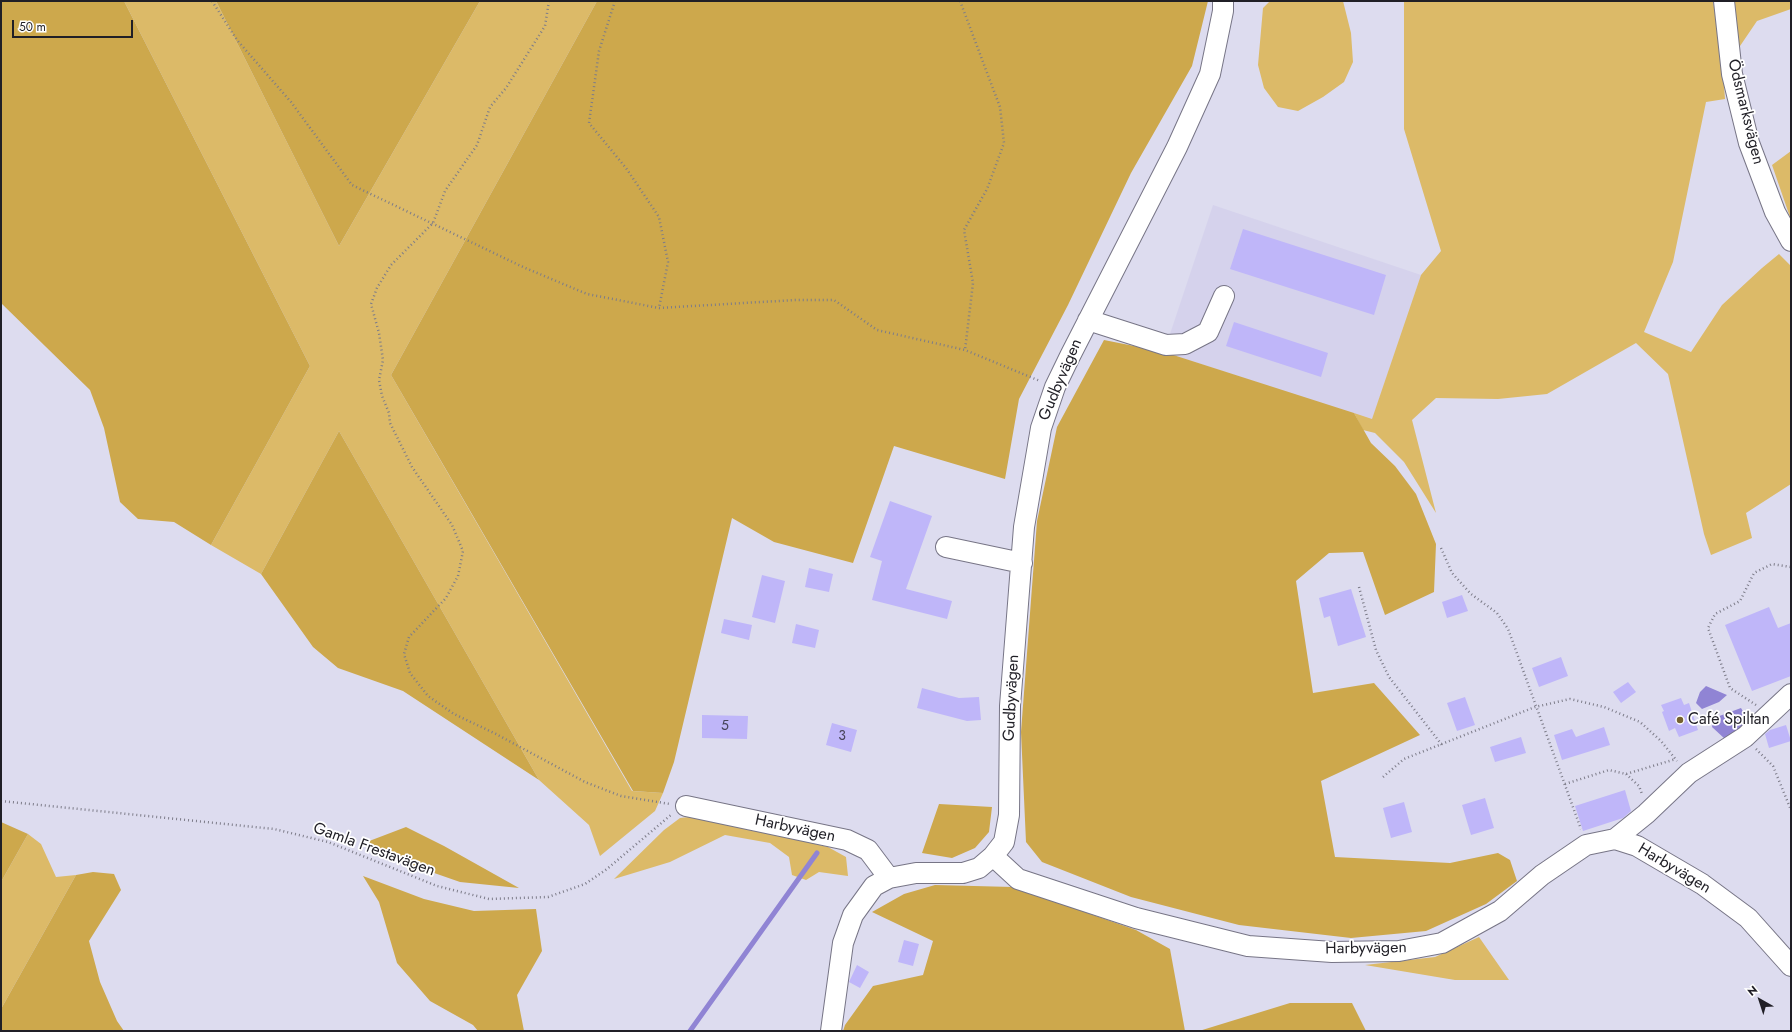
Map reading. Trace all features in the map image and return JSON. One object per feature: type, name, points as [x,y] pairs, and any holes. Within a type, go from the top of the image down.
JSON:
[{"type":"street","name":"Gudbyvägen","points":[[993,856],[1004,842],[1009,815],[1010,706],[1024,527],[1041,428],[1055,387],[1177,147],[1210,74],[1223,11],[1223,1]]},
{"type":"street","name":"Ödsmarksvägen","points":[[1724,1],[1732,74],[1749,143],[1775,212],[1791,241]]},
{"type":"street","points":[[1088,320],[1166,344],[1185,344],[1208,332],[1224,296]]},
{"type":"street","points":[[946,547],[1022,563]]},
{"type":"street","points":[[1615,840],[1646,814],[1683,766],[1745,737],[1791,694]]},
{"type":"street","name":"Harbyvägen","points":[[686,806],[847,840],[868,850],[889,878]]},
{"type":"street","name":"Harbyvägen","points":[[993,856],[1018,879],[1136,918],[1248,946],[1332,952],[1399,951],[1442,944],[1500,911],[1542,875],[1586,845],[1615,840],[1637,846],[1702,884],[1748,918],[1791,966]]},
{"type":"street","points":[[831,1031],[843,943],[853,915],[874,886],[889,878],[916,873],[963,873],[979,868],[993,856]]},
{"type":"path","points":[[212,1],[237,40],[291,102],[352,185],[523,267],[587,294],[659,308],[795,300],[834,300],[877,330],[965,350],[1055,387]]},
{"type":"path","points":[[549,1],[545,26],[506,88],[490,107],[476,145],[444,191],[433,223],[391,265],[377,288],[371,304],[379,333],[383,360],[379,380],[382,396],[389,412],[390,423],[412,467],[452,525],[463,551],[458,576],[446,598],[409,637],[404,654],[410,672],[428,696],[454,714],[496,734],[584,782],[621,796],[654,803],[686,806]]},
{"type":"path","points":[[615,1],[599,51],[589,122],[626,168],[658,217],[668,262],[659,308]]},
{"type":"path","points":[[960,1],[1000,107],[1004,143],[987,190],[964,230],[973,283],[965,350]]},
{"type":"path","points":[[1442,548],[1452,573],[1471,594],[1498,613],[1508,629],[1586,845]]},
{"type":"path","points":[[1770,713],[1730,688],[1708,628],[1715,614],[1740,601],[1754,573],[1772,564],[1791,567]]},
{"type":"path","points":[[1359,587],[1376,650],[1389,677],[1442,745]]},
{"type":"path","points":[[1383,777],[1404,759],[1535,707],[1570,699],[1604,708],[1640,722],[1661,741],[1683,766]]},
{"type":"path","points":[[1745,737],[1773,766],[1791,810]]},
{"type":"path","points":[[1565,784],[1609,770],[1626,774],[1683,766]]},
{"type":"path","points":[[1626,774],[1639,786],[1644,798],[1646,814]]},
{"type":"path","name":"Gamla Frestavägen","points":[[1,801],[274,829],[328,842],[437,886],[489,899],[548,897],[585,884],[607,869],[668,816],[686,806]]},
{"type":"shaded area","points":[[1,1],[124,1],[310,366],[211,545],[174,522],[138,519],[120,502],[104,428],[90,390],[1,303]]},
{"type":"shaded area","points":[[124,1],[216,1],[339,246],[480,1],[597,1],[391,375],[632,791],[663,793],[655,811],[600,856],[589,825],[539,780],[339,431],[261,574],[211,545],[310,366]]},
{"type":"shaded area","points":[[216,1],[480,1],[339,246]]},
{"type":"shaded area","points":[[597,1],[1208,1],[1192,66],[1131,173],[1068,305],[1019,399],[1005,479],[894,446],[853,563],[774,542],[732,518],[674,762],[663,793],[633,791],[391,375]]},
{"type":"shaded area","points":[[1270,1],[1343,1],[1351,33],[1353,62],[1344,82],[1323,97],[1298,111],[1278,107],[1264,88],[1258,65],[1263,8]]},
{"type":"shaded area","points":[[1404,1],[1713,1],[1722,58],[1725,99],[1706,102],[1673,262],[1644,332],[1691,352],[1722,305],[1762,268],[1779,254],[1791,266],[1791,484],[1746,513],[1752,538],[1711,555],[1704,534],[1668,374],[1636,343],[1547,394],[1498,399],[1436,398],[1412,420],[1436,513],[1404,462],[1375,433],[1363,430],[1354,413],[1372,419],[1421,275],[1441,251],[1404,129]]},
{"type":"shaded area","points":[[1730,1],[1791,1],[1791,9],[1757,21],[1738,49]]},
{"type":"shaded area","points":[[1791,151],[1791,220],[1772,165]]},
{"type":"shaded area","points":[[1213,205],[1421,275],[1372,420],[1164,352]]},
{"type":"shaded area","points":[[1104,340],[1164,352],[1354,413],[1371,443],[1395,466],[1416,494],[1436,544],[1434,592],[1385,615],[1363,552],[1329,553],[1296,581],[1313,693],[1374,683],[1420,735],[1321,781],[1335,857],[1450,863],[1498,853],[1510,860],[1517,881],[1486,904],[1426,931],[1351,938],[1239,925],[1131,897],[1042,862],[1026,842],[1021,732],[1037,521],[1057,427]]},
{"type":"shaded area","points":[[339,431],[539,780],[403,691],[338,668],[313,647],[261,574]]},
{"type":"shaded area","points":[[1706,686],[1727,695],[1719,702],[1702,709],[1696,703],[1700,692]]},
{"type":"shaded area","points":[[1741,708],[1745,715],[1744,728],[1725,739],[1712,727],[1714,718]]},
{"type":"shaded area","points":[[939,804],[992,807],[989,832],[975,848],[952,858],[922,853]]},
{"type":"shaded area","points":[[698,816],[828,847],[846,857],[848,876],[819,872],[806,880],[792,875],[789,857],[770,843],[725,835],[670,862],[614,879],[664,830],[680,818]]},
{"type":"shaded area","points":[[1,822],[28,834],[1,882]]},
{"type":"shaded area","points":[[406,827],[444,846],[519,888],[460,882],[417,867],[364,843]]},
{"type":"shaded area","points":[[28,834],[41,844],[56,877],[76,875],[1,1009],[1,882]]},
{"type":"shaded area","points":[[93,872],[114,874],[121,890],[89,941],[100,982],[117,1021],[124,1031],[1,1031],[1,1009],[76,875]]},
{"type":"shaded area","points":[[363,876],[424,899],[474,911],[536,909],[542,951],[517,995],[524,1031],[478,1031],[473,1025],[430,1001],[397,963],[379,902]]},
{"type":"shaded area","points":[[935,885],[1013,887],[1136,930],[1170,949],[1185,1031],[843,1031],[845,1025],[873,986],[923,975],[933,941],[872,912],[904,894]]},
{"type":"shaded area","points":[[1479,937],[1509,980],[1455,980],[1365,965],[1435,957]]},
{"type":"shaded area","points":[[1290,1003],[1352,1003],[1366,1031],[1199,1031]]},
{"type":"building","points":[[1243,229],[1386,275],[1374,315],[1230,269]]},
{"type":"building","points":[[1234,322],[1328,353],[1321,377],[1226,346]]},
{"type":"building","points":[[890,501],[932,516],[906,589],[952,601],[947,619],[872,600],[882,561],[870,557]]},
{"type":"building","points":[[809,568],[833,574],[829,592],[805,587]]},
{"type":"building","points":[[762,575],[785,581],[775,623],[752,617]]},
{"type":"building","points":[[1351,589],[1366,637],[1338,646],[1330,616],[1324,618],[1319,598]]},
{"type":"building","points":[[1462,595],[1468,611],[1447,618],[1442,602]]},
{"type":"building","points":[[1769,607],[1778,628],[1791,623],[1791,676],[1752,691],[1725,625]]},
{"type":"building","points":[[724,619],[752,625],[749,640],[721,633]]},
{"type":"building","points":[[796,624],[819,630],[815,648],[792,643]]},
{"type":"building","points":[[1561,657],[1568,676],[1539,687],[1532,668]]},
{"type":"building","points":[[1628,682],[1636,692],[1621,703],[1613,692]]},
{"type":"building","points":[[922,688],[959,698],[979,697],[981,720],[967,721],[917,708]]},
{"type":"building","points":[[1465,697],[1475,725],[1457,731],[1447,703]]},
{"type":"building","name":"Café Spiltan","points":[[1681,698],[1684,705],[1689,703],[1698,730],[1679,737],[1675,728],[1669,731],[1661,705]]},
{"type":"building","points":[[702,715],[748,716],[747,739],[702,738]]},
{"type":"building","points":[[832,723],[857,730],[851,752],[826,745]]},
{"type":"building","points":[[1786,725],[1791,741],[1769,748],[1765,734],[1770,730]]},
{"type":"building","points":[[1604,727],[1610,745],[1562,760],[1554,735],[1572,729],[1576,737]]},
{"type":"building","points":[[1521,737],[1526,753],[1495,762],[1490,747]]},
{"type":"building","points":[[1625,790],[1631,811],[1623,818],[1583,831],[1575,806]]},
{"type":"building","points":[[1485,798],[1494,828],[1471,835],[1462,805]]},
{"type":"building","points":[[1404,802],[1412,832],[1391,838],[1383,808]]},
{"type":"building","points":[[904,940],[919,944],[913,966],[898,962]]},
{"type":"building","points":[[857,965],[869,972],[860,988],[849,982]]},
{"type":"waterway","points":[[690,1031],[817,853]]},
{"type":"place","name":"Café Spiltan","points":[[1680,720]]}]
